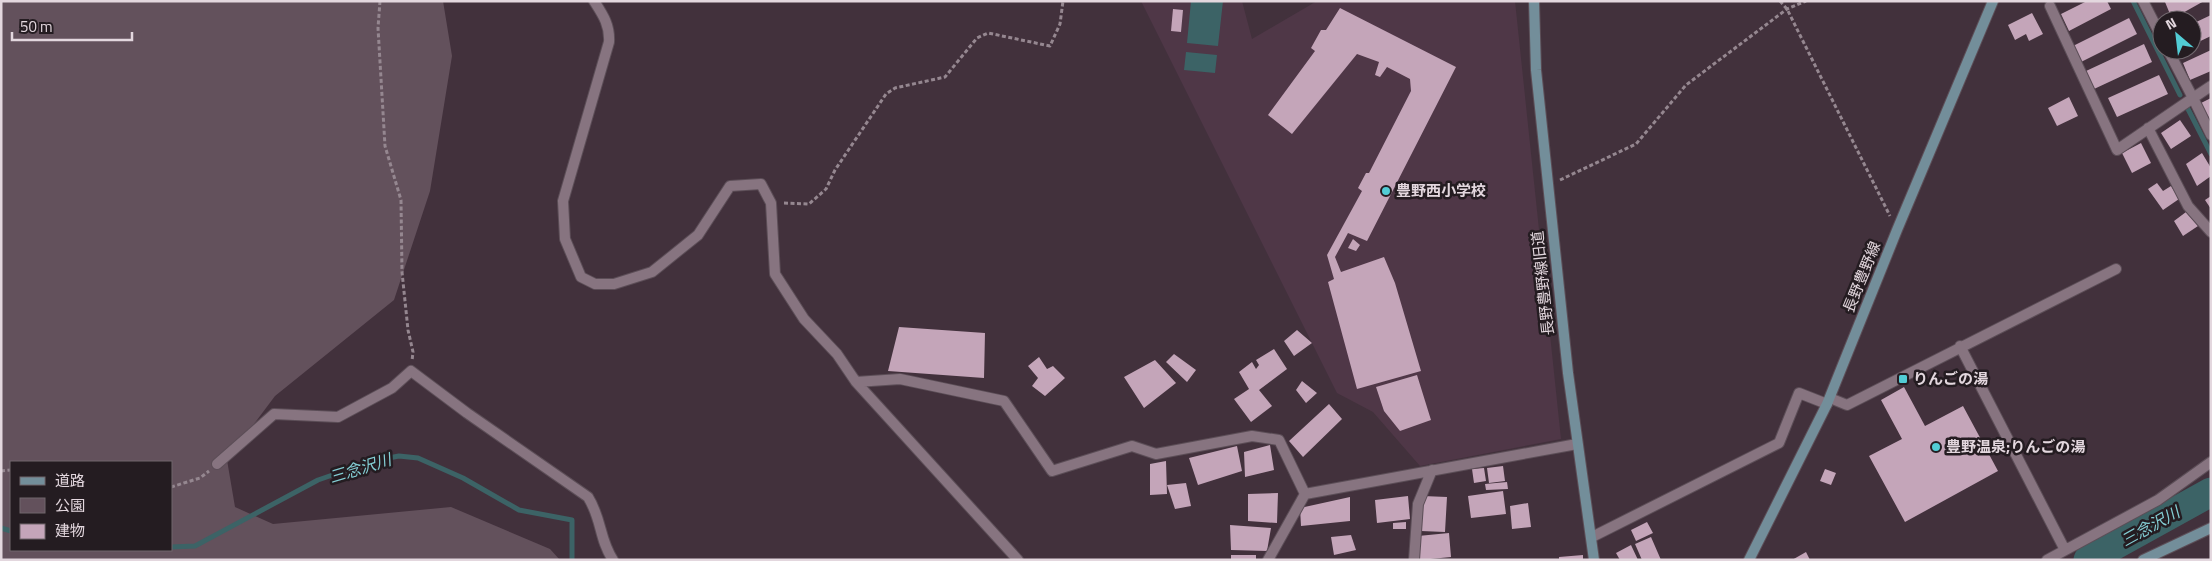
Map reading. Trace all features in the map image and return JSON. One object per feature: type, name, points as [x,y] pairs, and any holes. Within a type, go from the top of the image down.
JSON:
[{"type":"street","points":[[594,1],[608,25],[608,42],[563,201],[565,239],[581,277],[595,284],[614,284],[652,272],[698,235],[730,186],[761,184],[770,203],[775,274],[804,319],[837,354],[856,382],[1018,560]]},
{"type":"street","name":"長野豊野線旧道","points":[[1534,1],[1536,70],[1548,185],[1577,444],[1594,560]]},
{"type":"street","name":"長野豊野線","points":[[1749,560],[1828,401],[1993,1]]},
{"type":"street","points":[[2143,1],[2152,19]]},
{"type":"street","points":[[2050,6],[2116,150],[2211,86]]},
{"type":"street","points":[[2173,60],[2211,135]]},
{"type":"street","points":[[2148,128],[2188,206],[2211,232]]},
{"type":"street","points":[[1592,537],[1779,443],[1799,394],[1847,405],[1960,346],[2116,269]]},
{"type":"street","points":[[1960,346],[2065,550]]},
{"type":"street","points":[[217,464],[274,414],[338,416],[392,388],[411,371],[467,414],[588,496],[598,512],[606,550],[613,560]]},
{"type":"street","points":[[856,382],[900,379],[1004,401],[1052,471],[1132,446],[1156,454],[1252,436],[1279,440],[1305,494]]},
{"type":"street","points":[[1305,494],[1577,444]]},
{"type":"street","points":[[2047,560],[2158,500],[2211,462]]},
{"type":"street","points":[[1414,560],[1418,504],[1432,470]]},
{"type":"street","points":[[1268,560],[1305,494]]},
{"type":"street","points":[[2143,560],[2211,528]]},
{"type":"path","points":[[380,1],[378,28],[385,146],[401,200],[402,272],[408,330],[413,352],[411,371]]},
{"type":"path","points":[[770,203],[809,204],[826,189],[835,170],[886,94],[895,88],[945,77],[977,38],[988,33],[1050,46],[1060,24],[1063,1]]},
{"type":"path","points":[[1780,1],[1787,9],[1897,230]]},
{"type":"path","points":[[1548,185],[1636,144],[1686,86],[1787,9],[1806,1]]},
{"type":"path","points":[[172,487],[200,478],[217,464]]},
{"type":"shaded area","name":"豊野西小学校","points":[[1141,1],[1242,1],[1252,39],[1317,1],[1515,1],[1561,439],[1420,466],[1373,412],[1337,393]]},
{"type":"green space","points":[[1,1],[443,1],[452,56],[430,191],[394,300],[275,396],[227,460],[235,507],[273,524],[451,507],[550,549],[560,560],[1,560]]},
{"type":"water","points":[[1191,1],[1223,1],[1218,46],[1187,43]]},
{"type":"water","points":[[1186,52],[1217,55],[1215,73],[1184,70]]},
{"type":"building","points":[[2087,1],[2107,1],[2111,9],[2069,31],[2061,14]]},
{"type":"building","points":[[2204,1],[2188,10],[2168,10],[2165,2]]},
{"type":"building","points":[[1340,8],[1456,67],[1367,241],[1348,233],[1335,257],[1341,272],[1384,257],[1395,283],[1421,371],[1357,389],[1328,282],[1334,279],[1327,255],[1362,191],[1358,188],[1366,173],[1369,173],[1411,91],[1410,79],[1387,67],[1380,77],[1375,75],[1379,62],[1357,54],[1292,134],[1268,115],[1315,51],[1311,48],[1321,30],[1326,30]]},
{"type":"building","points":[[1173,9],[1183,10],[1181,32],[1171,31]]},
{"type":"building","points":[[2032,13],[2043,34],[2029,41],[2026,34],[2015,40],[2008,25]]},
{"type":"building","points":[[2211,15],[2211,36],[2202,40],[2202,19]]},
{"type":"building","points":[[2129,18],[2137,34],[2081,62],[2073,46]]},
{"type":"building","points":[[2144,44],[2152,62],[2094,89],[2086,71]]},
{"type":"building","points":[[2211,50],[2211,71],[2190,80],[2183,63],[2189,60],[2202,60],[2202,54]]},
{"type":"building","points":[[2159,75],[2168,94],[2117,117],[2108,98]]},
{"type":"building","points":[[2069,97],[2078,116],[2057,126],[2048,108]]},
{"type":"building","points":[[2211,98],[2211,122],[2201,103]]},
{"type":"building","points":[[2180,120],[2191,136],[2171,149],[2161,133]]},
{"type":"building","points":[[2141,143],[2151,163],[2132,173],[2122,153]]},
{"type":"building","points":[[2202,153],[2211,168],[2211,176],[2197,186],[2186,164]]},
{"type":"building","points":[[2157,183],[2163,191],[2171,186],[2179,199],[2163,210],[2148,189]]},
{"type":"building","points":[[2211,196],[2211,209],[2205,200]]},
{"type":"building","points":[[2186,212],[2198,226],[2183,236],[2174,221]]},
{"type":"building","points":[[1353,239],[1360,245],[1356,251],[1348,248]]},
{"type":"building","points":[[899,327],[985,333],[984,378],[888,371]]},
{"type":"building","points":[[1297,330],[1312,343],[1294,356],[1284,341]]},
{"type":"building","points":[[1274,349],[1287,369],[1259,390],[1272,406],[1251,422],[1234,399],[1249,389],[1239,372],[1252,362],[1256,369],[1259,365],[1256,360]]},
{"type":"building","points":[[1174,354],[1196,370],[1187,382],[1166,362]]},
{"type":"building","points":[[1039,357],[1047,369],[1053,366],[1065,378],[1045,396],[1032,386],[1038,378],[1028,366]]},
{"type":"building","points":[[1155,360],[1176,383],[1144,408],[1124,377]]},
{"type":"building","points":[[1417,375],[1431,420],[1400,431],[1384,411],[1376,387]]},
{"type":"building","points":[[1302,381],[1317,393],[1306,403],[1296,390]]},
{"type":"building","name":"豊野温泉;りんごの湯","points":[[1904,387],[1925,426],[1963,406],[1998,471],[1905,522],[1869,456],[1902,439],[1881,400]]},
{"type":"building","points":[[1329,404],[1342,419],[1303,457],[1289,441]]},
{"type":"building","points":[[1270,445],[1274,470],[1245,477],[1244,452]]},
{"type":"building","points":[[1237,446],[1242,471],[1198,485],[1189,458]]},
{"type":"building","points":[[1166,461],[1167,494],[1150,495],[1150,464]]},
{"type":"building","points":[[1503,466],[1505,481],[1489,483],[1487,468]]},
{"type":"building","points":[[1484,468],[1486,481],[1474,483],[1472,469]]},
{"type":"building","points":[[1825,469],[1836,473],[1831,485],[1820,481]]},
{"type":"building","points":[[1507,482],[1508,489],[1486,490],[1485,484]]},
{"type":"building","points":[[1186,483],[1191,506],[1175,509],[1167,485]]},
{"type":"building","points":[[1503,491],[1506,514],[1471,518],[1468,496]]},
{"type":"building","points":[[1278,493],[1277,523],[1248,521],[1248,494]]},
{"type":"building","points":[[1408,496],[1410,519],[1377,523],[1375,500]]},
{"type":"building","points":[[1423,496],[1447,497],[1445,532],[1421,531]]},
{"type":"building","points":[[1350,497],[1350,521],[1301,526],[1300,508]]},
{"type":"building","points":[[1528,503],[1531,527],[1512,529],[1510,506]]},
{"type":"building","points":[[1406,522],[1406,529],[1393,529],[1393,523]]},
{"type":"building","points":[[1647,522],[1653,533],[1636,541],[1631,530]]},
{"type":"building","points":[[1230,525],[1271,528],[1267,551],[1231,550]]},
{"type":"building","points":[[1449,533],[1451,557],[1420,560],[1418,536]]},
{"type":"building","points":[[1351,535],[1356,550],[1334,555],[1331,537]]},
{"type":"building","points":[[1651,537],[1661,560],[1642,560],[1635,544]]},
{"type":"building","points":[[1631,545],[1638,560],[1620,560],[1616,553]]},
{"type":"building","points":[[1806,552],[1810,560],[1792,560]]},
{"type":"building","points":[[1231,555],[1256,555],[1256,560],[1231,560]]},
{"type":"building","points":[[1583,555],[1583,560],[1559,560],[1559,557]]},
{"type":"waterway","points":[[2133,1],[2180,95]]},
{"type":"waterway","points":[[2187,107],[2211,154]]},
{"type":"waterway","name":"三念沢川","points":[[172,547],[195,546],[318,480],[373,461],[399,456],[418,458],[463,478],[519,510],[572,520],[572,560]]},
{"type":"waterway","name":"三念沢川","points":[[2088,560],[2211,492]]},
{"type":"waterway","name":"三念沢川","points":[[1,528],[10,531]]},
{"type":"place","name":"豊野西小学校","points":[[1386,191]]},
{"type":"place","name":"りんごの湯","points":[[1903,379]]},
{"type":"place","name":"豊野温泉;りんごの湯","points":[[1936,447]]}]
